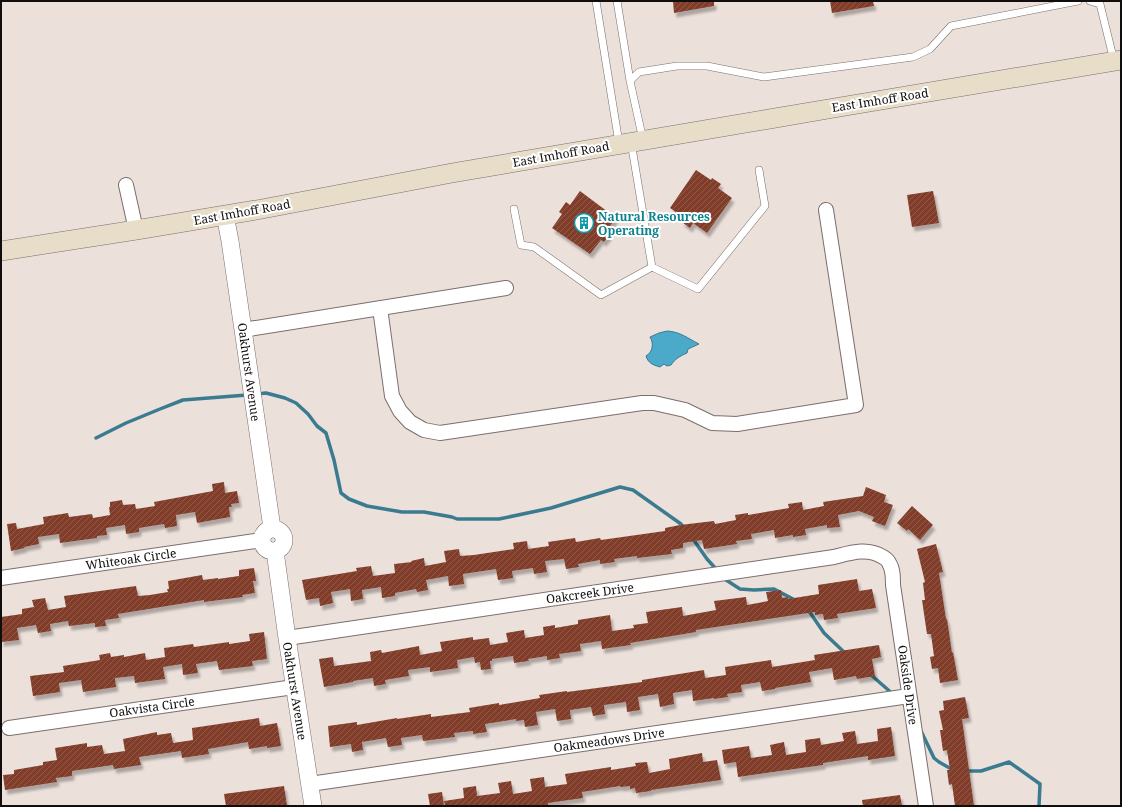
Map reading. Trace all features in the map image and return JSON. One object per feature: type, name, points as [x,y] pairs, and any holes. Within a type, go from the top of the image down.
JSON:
[{"type":"main road","name":"East Imhoff Road","points":[[1,251],[225,215],[452,173],[1117,60]]},
{"type":"street","points":[[126,185],[136,230]]},
{"type":"street","points":[[380,308],[392,396],[400,411],[410,422],[424,430],[440,433],[642,403],[654,403],[685,410],[712,423],[737,424],[856,405],[826,210]]},
{"type":"street","name":"Oakhurst Avenue","points":[[225,215],[253,400],[267,534],[263,545],[266,549],[275,551],[286,638],[313,806]]},
{"type":"street","points":[[243,330],[506,288]]},
{"type":"street","name":"Whiteoak Circle","points":[[1,578],[267,534]]},
{"type":"street","name":"Oakcreek Drive","points":[[286,638],[720,574],[864,551],[873,552],[879,555],[890,564]]},
{"type":"street","name":"Oakside Drive","points":[[890,564],[908,697],[916,738],[926,806]]},
{"type":"street","name":"Oakvista Circle","points":[[10,728],[294,687]]},
{"type":"street","name":"Oakmeadows Drive","points":[[310,784],[908,697]]},
{"type":"lane","points":[[596,1],[631,142],[652,266]]},
{"type":"lane","points":[[617,1],[630,81],[631,142]]},
{"type":"lane","points":[[630,81],[639,72],[677,66],[707,66],[764,77],[912,57],[930,49],[951,26],[1078,1]]},
{"type":"lane","points":[[1090,1],[1100,2],[1117,60]]},
{"type":"lane","points":[[652,266],[698,289],[765,206],[759,170]]},
{"type":"lane","points":[[514,209],[521,245],[534,247],[601,295],[652,266]]},
{"type":"water","points":[[667,331],[680,334],[699,344],[688,349],[687,353],[674,361],[671,365],[667,366],[664,364],[660,367],[651,363],[646,356],[652,347],[650,337]]},
{"type":"building","points":[[673,1],[714,1],[714,6],[674,13]]},
{"type":"building","points":[[830,1],[873,1],[874,6],[832,13]]},
{"type":"building","points":[[696,170],[711,180],[712,178],[721,184],[718,188],[732,198],[707,233],[693,223],[690,228],[682,222],[685,218],[670,208]]},
{"type":"building","name":"Natural Resources Operating","points":[[580,191],[616,218],[606,231],[610,234],[604,242],[601,240],[590,254],[552,228],[562,214],[559,212],[566,202],[570,205]]},
{"type":"building","points":[[933,191],[939,223],[912,227],[907,195]]},
{"type":"building","points":[[224,482],[225,493],[237,491],[239,503],[231,504],[232,507],[229,507],[230,517],[197,523],[195,512],[176,515],[177,526],[165,528],[164,524],[139,528],[139,532],[126,534],[125,525],[106,528],[107,535],[97,536],[97,538],[60,543],[59,534],[38,537],[39,544],[11,551],[7,524],[16,523],[17,529],[44,524],[43,517],[68,513],[69,517],[92,514],[93,518],[110,515],[110,502],[122,500],[123,505],[135,504],[136,509],[155,506],[154,502],[213,491],[212,484]]},
{"type":"building","points":[[866,487],[886,495],[884,502],[893,505],[885,526],[872,521],[874,517],[859,511],[838,515],[840,527],[827,528],[827,525],[805,529],[806,535],[793,537],[793,535],[775,538],[774,530],[751,534],[752,539],[736,541],[737,544],[704,549],[702,540],[683,543],[683,548],[671,550],[672,554],[614,559],[615,562],[600,564],[600,560],[578,564],[579,567],[566,569],[564,559],[545,561],[547,572],[534,574],[533,568],[512,571],[513,578],[498,580],[496,569],[463,574],[464,584],[449,586],[448,576],[426,580],[428,590],[417,592],[416,589],[395,593],[395,596],[382,598],[381,587],[362,590],[363,599],[351,601],[350,589],[331,592],[333,603],[320,606],[319,598],[306,600],[302,580],[357,571],[356,568],[371,566],[373,576],[395,573],[394,564],[412,562],[411,561],[424,558],[425,566],[446,562],[444,551],[459,549],[460,556],[514,549],[513,543],[527,541],[528,549],[549,546],[548,542],[575,538],[576,542],[600,538],[601,540],[665,531],[665,528],[680,525],[714,521],[715,524],[736,520],[735,515],[748,513],[748,515],[789,508],[788,504],[802,502],[803,510],[824,506],[823,502],[863,496]]},
{"type":"building","points":[[912,506],[933,525],[920,540],[908,529],[907,531],[897,523]]},
{"type":"building","points":[[936,544],[943,572],[939,573],[958,680],[940,683],[938,668],[932,669],[930,657],[934,656],[931,634],[927,634],[922,600],[925,600],[923,583],[925,582],[917,549]]},
{"type":"building","points":[[254,568],[256,581],[253,581],[255,593],[242,595],[243,597],[204,602],[204,600],[118,614],[119,618],[105,620],[106,626],[95,627],[95,623],[69,626],[68,621],[50,624],[51,631],[38,633],[36,625],[17,628],[19,640],[1,642],[1,617],[22,614],[22,609],[34,607],[32,600],[45,598],[48,610],[66,607],[64,596],[136,586],[138,596],[150,595],[168,592],[168,581],[202,575],[203,580],[239,576],[239,570]]},
{"type":"building","points":[[857,579],[859,591],[872,589],[876,608],[837,614],[838,618],[824,620],[823,614],[815,615],[815,612],[696,630],[696,632],[630,643],[631,645],[602,649],[601,641],[580,644],[581,651],[559,654],[560,658],[547,660],[547,656],[514,663],[513,656],[492,659],[492,661],[490,661],[491,669],[481,670],[480,662],[475,663],[474,657],[457,660],[458,668],[430,672],[430,667],[408,670],[409,676],[385,680],[386,684],[374,686],[373,678],[324,687],[319,659],[333,657],[334,666],[371,661],[370,652],[381,650],[382,653],[419,646],[420,655],[442,651],[440,642],[473,637],[473,640],[489,638],[490,645],[508,642],[506,633],[524,630],[525,638],[544,635],[543,627],[555,625],[555,628],[578,624],[578,620],[610,615],[612,631],[634,628],[633,625],[648,623],[646,612],[682,607],[683,616],[716,610],[714,601],[746,597],[747,605],[768,601],[766,592],[781,590],[782,598],[788,597],[788,599],[819,594],[818,585]]},
{"type":"building","points":[[264,632],[267,659],[252,661],[253,666],[219,670],[217,661],[196,664],[198,673],[183,675],[182,664],[163,667],[165,679],[135,683],[134,676],[115,678],[116,687],[83,692],[81,680],[59,683],[60,692],[33,696],[30,676],[64,672],[63,666],[100,660],[99,655],[110,653],[111,657],[124,655],[124,657],[145,653],[146,660],[165,657],[164,648],[193,644],[194,647],[229,642],[229,644],[250,641],[249,634]]},
{"type":"building","points":[[879,645],[881,657],[872,659],[875,676],[857,679],[856,676],[834,680],[832,668],[809,672],[811,682],[775,689],[762,691],[760,682],[741,685],[742,692],[727,694],[728,697],[693,701],[692,690],[673,693],[674,704],[660,707],[658,694],[638,697],[640,710],[627,712],[626,702],[604,705],[605,714],[593,716],[591,707],[570,710],[571,719],[557,721],[555,709],[536,712],[538,725],[525,727],[524,720],[516,721],[516,719],[485,724],[487,732],[473,734],[473,731],[454,733],[455,737],[423,741],[422,735],[401,738],[402,745],[388,747],[386,738],[362,742],[363,750],[352,752],[351,744],[330,747],[328,726],[357,722],[357,725],[431,714],[431,717],[470,712],[469,708],[499,703],[499,705],[540,698],[539,695],[642,682],[642,680],[704,670],[705,678],[726,675],[725,667],[771,660],[772,667],[815,660],[814,655]]},
{"type":"building","points":[[965,697],[969,718],[962,719],[974,806],[955,806],[952,784],[949,785],[947,770],[950,770],[947,750],[943,751],[940,730],[943,730],[939,711],[944,710],[943,701]]},
{"type":"building","points":[[259,718],[260,726],[277,723],[281,746],[267,748],[267,746],[249,749],[248,742],[208,749],[209,754],[182,758],[181,751],[139,757],[141,765],[114,769],[113,765],[72,771],[72,776],[56,778],[57,782],[5,790],[3,775],[14,774],[14,770],[43,765],[43,762],[57,760],[55,748],[87,743],[87,747],[102,745],[104,754],[125,751],[123,739],[157,732],[157,735],[171,733],[173,743],[193,740],[192,728]]},
{"type":"building","points":[[891,727],[895,756],[868,760],[868,756],[823,763],[823,765],[738,777],[736,762],[724,764],[722,750],[749,746],[751,758],[772,755],[770,745],[784,742],[786,755],[806,752],[805,740],[820,738],[821,745],[844,741],[842,733],[855,731],[857,744],[878,741],[877,729]]},
{"type":"building","points":[[702,753],[703,762],[717,760],[721,780],[636,793],[635,788],[630,789],[630,786],[620,786],[582,792],[583,798],[548,803],[548,806],[445,806],[444,801],[464,798],[463,788],[476,786],[477,796],[500,793],[498,783],[511,781],[513,794],[532,791],[530,779],[544,777],[545,787],[567,784],[565,774],[611,767],[611,770],[636,766],[635,763],[647,762],[649,773],[670,769],[669,759]]},
{"type":"building","points":[[284,786],[287,806],[226,806],[224,794]]},
{"type":"building","points":[[442,792],[444,806],[430,806],[428,794]]},
{"type":"building","points":[[900,795],[902,806],[863,806],[862,800]]},
{"type":"waterway","points":[[257,394],[266,393],[285,398],[296,403],[308,414],[317,426],[326,433],[334,460],[341,493],[349,499],[367,506],[402,512],[424,512],[457,519],[499,519],[551,508],[620,487],[633,490],[681,524],[684,528]]},
{"type":"waterway","points":[[96,438],[126,423],[183,400],[247,395]]},
{"type":"waterway","points":[[693,539],[717,570]]},
{"type":"waterway","points":[[723,578],[740,589],[774,589],[795,600]]},
{"type":"waterway","points":[[808,610],[824,633],[845,653]]},
{"type":"waterway","points":[[870,674],[894,695]]},
{"type":"waterway","points":[[921,731],[934,758],[953,770]]},
{"type":"waterway","points":[[965,771],[981,771],[1009,762],[1040,784],[1039,806]]},
{"type":"place","name":"Natural Resources Operating","points":[[584,223]]}]
